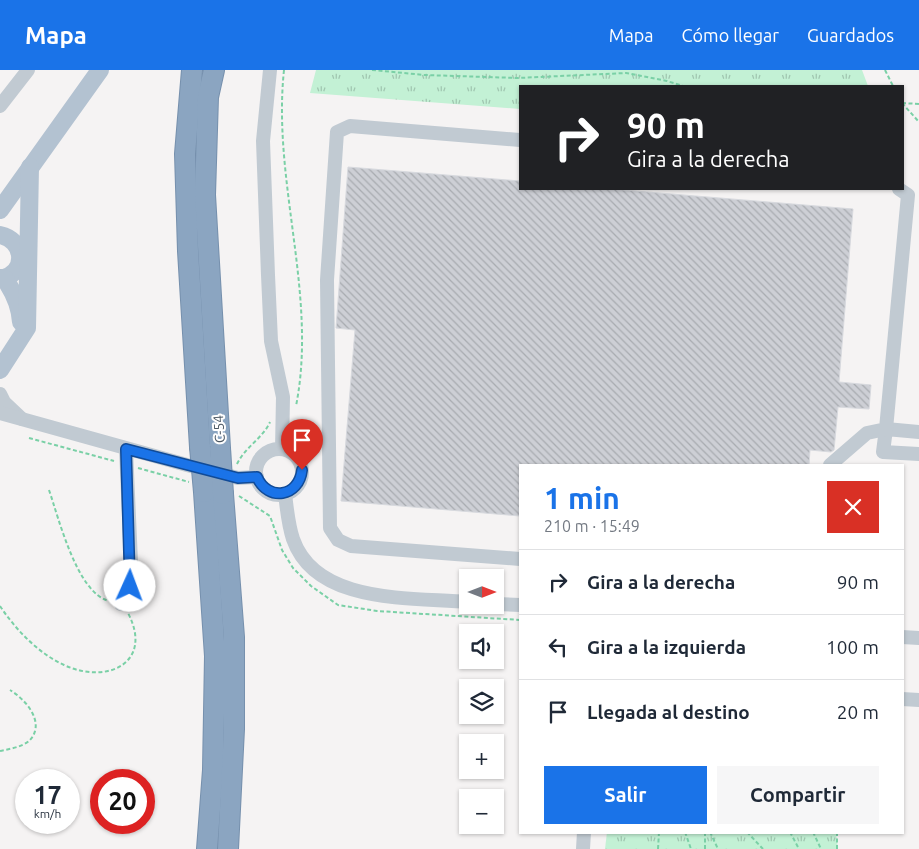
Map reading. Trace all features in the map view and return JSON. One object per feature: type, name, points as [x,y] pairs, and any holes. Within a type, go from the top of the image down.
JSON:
[{"type":"highway","name":"C-54","points":[[192,70],[185,154],[188,251],[200,447],[213,491],[234,636],[234,729],[228,849]]},
{"type":"highway","name":"C-54","points":[[207,849],[212,770],[215,656],[213,491],[220,448],[205,195],[208,97],[214,70]]},
{"type":"main road","points":[[0,210],[100,70]]},
{"type":"main road","points":[[0,370],[12,347],[27,328],[29,314],[30,167]]},
{"type":"main road","points":[[0,235],[11,239],[18,246],[20,253],[20,264],[16,272],[2,278],[17,300],[21,313],[12,347]]},
{"type":"street","points":[[0,106],[28,70]]},
{"type":"street","points":[[270,70],[263,141],[271,341],[284,397],[282,449]]},
{"type":"street","points":[[519,140],[350,126],[337,132],[327,280],[330,528],[338,540],[351,546],[519,559]]},
{"type":"street","points":[[900,190],[908,195],[883,452],[919,454]]},
{"type":"street","points":[[0,394],[4,402],[22,419]]},
{"type":"street","points":[[0,414],[238,478],[257,477]]},
{"type":"street","points":[[831,464],[867,433],[886,429],[919,432]]},
{"type":"street","points":[[121,604],[130,586],[131,570],[126,449]]},
{"type":"street","points":[[282,449],[296,456],[302,470],[297,485],[285,494],[271,493],[260,484],[257,477],[258,463],[262,456],[268,452],[282,449]]},
{"type":"street","points":[[285,494],[287,518],[293,540],[302,556],[327,578],[343,588],[360,593],[459,601]]},
{"type":"street","points":[[504,605],[519,606]]},
{"type":"street","points":[[904,636],[919,638]]},
{"type":"street","points":[[904,699],[919,700]]},
{"type":"street","points":[[583,849],[584,834]]},
{"type":"path","points":[[284,70],[282,92],[285,175],[298,275],[301,334],[299,389],[296,406]]},
{"type":"path","points":[[372,70],[425,75],[518,78],[626,73],[680,85]]},
{"type":"path","points":[[885,70],[893,85]]},
{"type":"path","points":[[904,103],[919,104]]},
{"type":"path","points":[[904,105],[919,122]]},
{"type":"path","points":[[241,457],[247,448],[265,433],[270,422]]},
{"type":"path","points":[[29,438],[246,499],[270,516],[282,550],[293,568],[311,586],[338,605],[377,611],[519,620]]},
{"type":"path","points":[[0,606],[35,648],[65,666],[88,672],[109,673],[128,663],[135,646],[134,624],[124,605],[102,600],[79,575],[50,490]]},
{"type":"path","points":[[0,751],[21,746],[30,740],[35,729],[34,715],[23,698],[10,690]]},
{"type":"path","points":[[658,849],[659,834]]},
{"type":"path","points":[[686,834],[691,849]]},
{"type":"path","points":[[705,834],[706,849]]},
{"type":"path","points":[[711,834],[718,849]]},
{"type":"path","points":[[749,834],[763,849]]},
{"type":"path","points":[[791,834],[798,849]]},
{"type":"path","points":[[814,834],[822,849]]},
{"type":"path","points":[[836,834],[837,849]]},
{"type":"green space","points":[[316,70],[862,70],[868,85],[519,85],[519,109],[310,93]]},
{"type":"green space","points":[[607,834],[836,834],[838,849],[605,849]]},
{"type":"building","points":[[348,167],[519,181],[519,190],[623,190],[853,209],[839,382],[871,385],[869,409],[838,407],[834,450],[831,452],[810,450],[809,464],[519,464],[519,516],[341,501],[355,330],[336,328]]},
{"type":"route","points":[[130,586],[131,562],[126,487],[126,449],[238,478],[257,477],[264,489],[278,494],[285,494],[292,490],[301,478],[302,470]]}]
